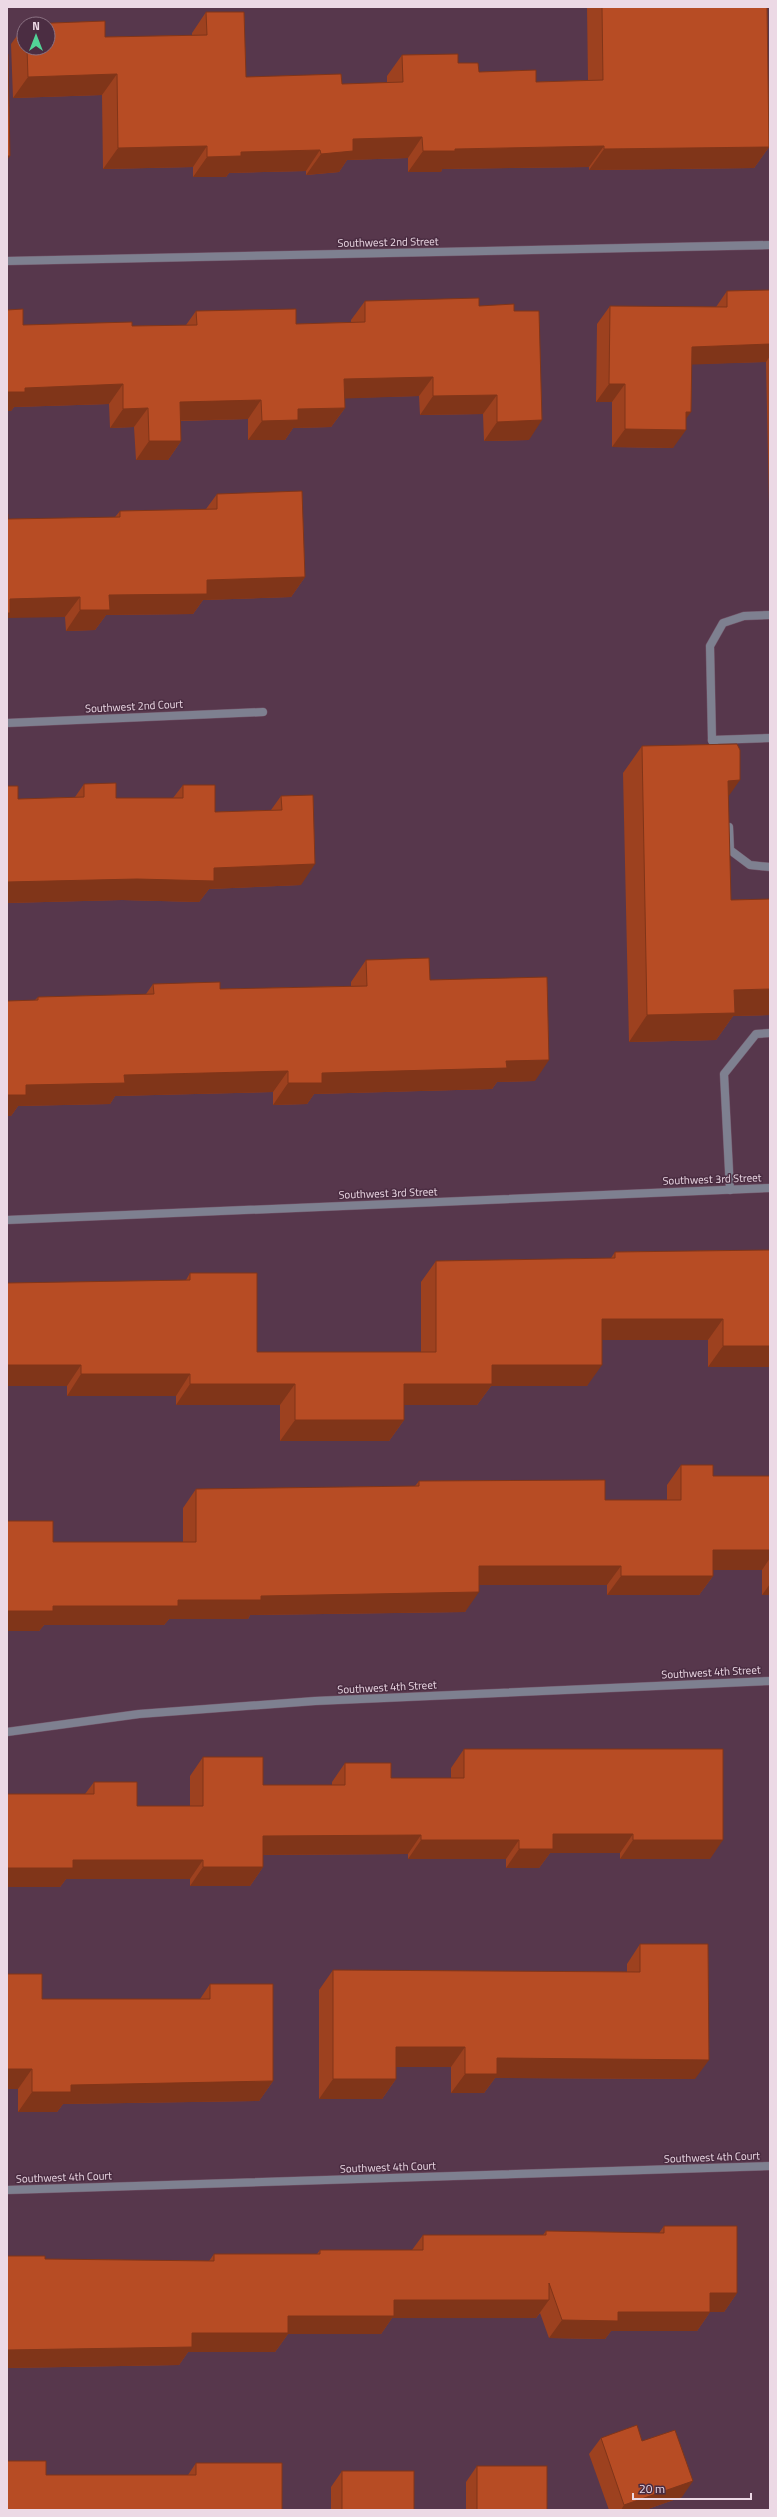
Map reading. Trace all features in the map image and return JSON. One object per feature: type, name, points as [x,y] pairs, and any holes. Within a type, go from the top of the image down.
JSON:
[{"type":"street","name":"Southwest 2nd Street","points":[[7,261],[770,245]]},
{"type":"street","points":[[722,764],[712,740],[710,646],[723,623],[744,616],[770,615]]},
{"type":"street","name":"Southwest 2nd Court","points":[[7,723],[263,712]]},
{"type":"street","points":[[712,740],[770,738]]},
{"type":"street","points":[[728,819],[730,850],[750,865],[770,867]]},
{"type":"street","points":[[730,1190],[724,1074],[756,1034],[770,1033]]},
{"type":"street","name":"Southwest 3rd Street","points":[[7,1220],[770,1188]]},
{"type":"street","name":"Southwest 4th Street","points":[[7,1732],[139,1714],[315,1701],[770,1681]]},
{"type":"street","name":"Southwest 4th Court","points":[[7,2190],[770,2166]]},
{"type":"building","points":[[602,7],[767,7],[769,147],[604,149],[604,146],[423,151],[422,137],[353,139],[353,151],[321,154],[320,150],[241,152],[241,156],[207,157],[207,146],[118,148],[117,74],[28,77],[27,56],[56,56],[56,23],[105,21],[105,37],[207,35],[206,12],[244,12],[246,77],[341,74],[342,84],[403,82],[402,55],[458,54],[458,63],[478,63],[479,72],[536,70],[536,82],[603,80]]},
{"type":"building","points":[[8,54],[10,156],[7,156]]},
{"type":"building","points":[[770,290],[770,344],[692,347],[691,412],[686,412],[686,430],[625,429],[625,384],[609,384],[610,306],[727,307],[727,291]]},
{"type":"building","points":[[479,298],[479,306],[514,304],[514,311],[539,311],[542,420],[497,422],[497,395],[433,396],[433,377],[344,379],[345,408],[298,409],[298,420],[262,421],[261,400],[180,402],[181,441],[149,441],[148,408],[123,409],[123,384],[25,388],[25,392],[7,392],[7,310],[23,309],[23,325],[132,322],[132,326],[197,325],[196,311],[296,309],[296,324],[365,322],[365,301]]},
{"type":"building","points":[[302,491],[305,577],[207,580],[207,594],[109,595],[110,610],[80,610],[80,597],[10,599],[10,613],[7,613],[7,514],[8,519],[120,517],[120,511],[217,509],[217,494]]},
{"type":"building","points":[[737,744],[740,750],[740,780],[728,781],[731,900],[770,899],[770,989],[734,990],[735,1013],[647,1015],[642,746]]},
{"type":"building","points":[[116,783],[116,798],[183,798],[183,785],[215,785],[215,812],[282,810],[281,796],[313,795],[315,864],[214,868],[214,881],[137,879],[7,882],[7,786],[18,786],[18,799],[84,797],[84,784]]},
{"type":"building","points":[[429,958],[430,980],[547,977],[549,1060],[506,1061],[507,1068],[322,1073],[322,1083],[288,1083],[288,1071],[124,1075],[125,1083],[26,1085],[26,1095],[7,1095],[7,1001],[38,1000],[38,997],[154,994],[153,984],[220,982],[220,989],[367,986],[366,960]]},
{"type":"building","points":[[770,1250],[770,1346],[723,1346],[723,1319],[602,1319],[602,1365],[492,1365],[492,1384],[404,1384],[404,1420],[295,1420],[295,1384],[190,1384],[190,1374],[81,1374],[81,1365],[7,1365],[7,1283],[190,1280],[190,1273],[257,1273],[257,1352],[436,1352],[436,1261],[615,1258],[615,1252]]},
{"type":"building","points":[[681,1465],[713,1465],[713,1476],[770,1476],[770,1550],[713,1550],[713,1576],[621,1576],[621,1566],[479,1566],[479,1592],[261,1596],[261,1600],[178,1600],[178,1606],[53,1606],[53,1611],[7,1611],[7,1521],[53,1521],[53,1542],[196,1542],[196,1489],[419,1486],[419,1481],[605,1480],[605,1500],[681,1500]]},
{"type":"building","points":[[464,1749],[723,1749],[723,1840],[633,1840],[633,1834],[553,1834],[553,1849],[519,1849],[519,1840],[421,1840],[421,1835],[263,1836],[263,1867],[203,1867],[203,1860],[73,1860],[73,1868],[7,1868],[7,1794],[94,1794],[94,1782],[137,1782],[137,1806],[203,1806],[203,1757],[263,1757],[263,1785],[345,1785],[345,1763],[391,1763],[391,1778],[464,1778]]},
{"type":"building","points":[[640,1944],[708,1944],[709,2060],[497,2058],[497,2074],[465,2074],[465,2047],[396,2047],[396,2079],[333,2079],[333,1970],[640,1972]]},
{"type":"building","points":[[7,1974],[42,1974],[42,1999],[210,1999],[210,1984],[273,1984],[273,2081],[71,2085],[71,2092],[32,2092],[32,2069],[7,2069]]},
{"type":"building","points":[[664,2226],[737,2226],[737,2293],[710,2293],[710,2312],[618,2312],[618,2321],[562,2320],[549,2283],[549,2300],[394,2300],[394,2316],[288,2316],[288,2333],[192,2333],[192,2347],[7,2350],[7,2256],[45,2256],[45,2259],[214,2261],[214,2254],[320,2254],[320,2250],[423,2250],[423,2235],[546,2235],[546,2231],[664,2233]]},
{"type":"building","points":[[637,2425],[642,2441],[675,2430],[693,2481],[624,2505],[601,2438]]},
{"type":"building","points":[[7,2461],[46,2461],[46,2475],[196,2475],[196,2463],[282,2463],[282,2510],[7,2510]]},
{"type":"building","points":[[477,2466],[547,2466],[547,2510],[477,2510]]},
{"type":"building","points":[[342,2471],[414,2471],[414,2510],[342,2510]]}]
